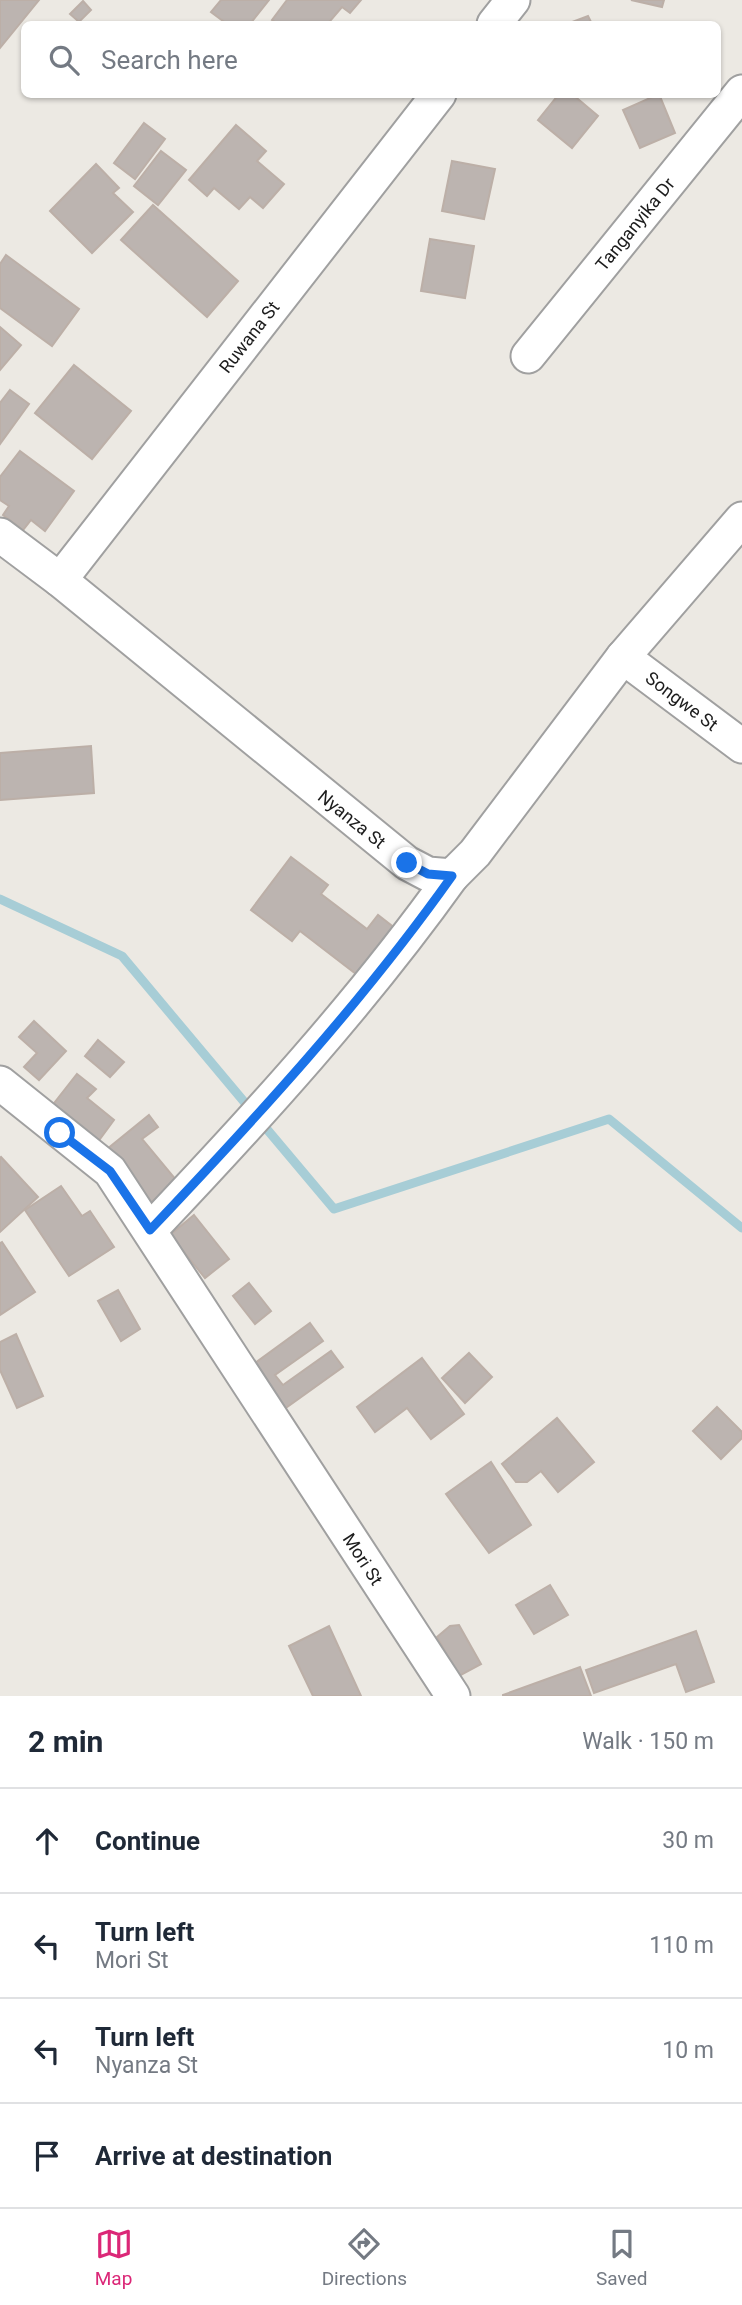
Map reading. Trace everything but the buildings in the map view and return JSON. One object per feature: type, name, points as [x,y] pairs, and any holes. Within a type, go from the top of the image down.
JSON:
[{"type":"street","points":[[496,21],[513,0]]},
{"type":"street","name":"Tanganyika Dr","points":[[528,356],[742,92]]},
{"type":"street","name":"Ruwana St","points":[[60,580],[436,98]]},
{"type":"street","points":[[150,1230],[270,1103],[413,931],[452,876],[475,853],[623,657],[742,519]]},
{"type":"street","name":"Nyanza St","points":[[0,534],[407,863],[428,874],[452,876]]},
{"type":"street","name":"Songwe St","points":[[623,657],[742,746]]},
{"type":"street","name":"Mori St","points":[[0,1083],[110,1171],[453,1696]]},
{"type":"waterway","points":[[0,899],[122,956],[251,1110]]},
{"type":"waterway","points":[[260,1121],[334,1209],[609,1119],[742,1228]]},
{"type":"route","points":[[60,1133],[110,1171],[150,1230],[270,1103],[413,931],[452,876],[428,874],[407,863]]}]
